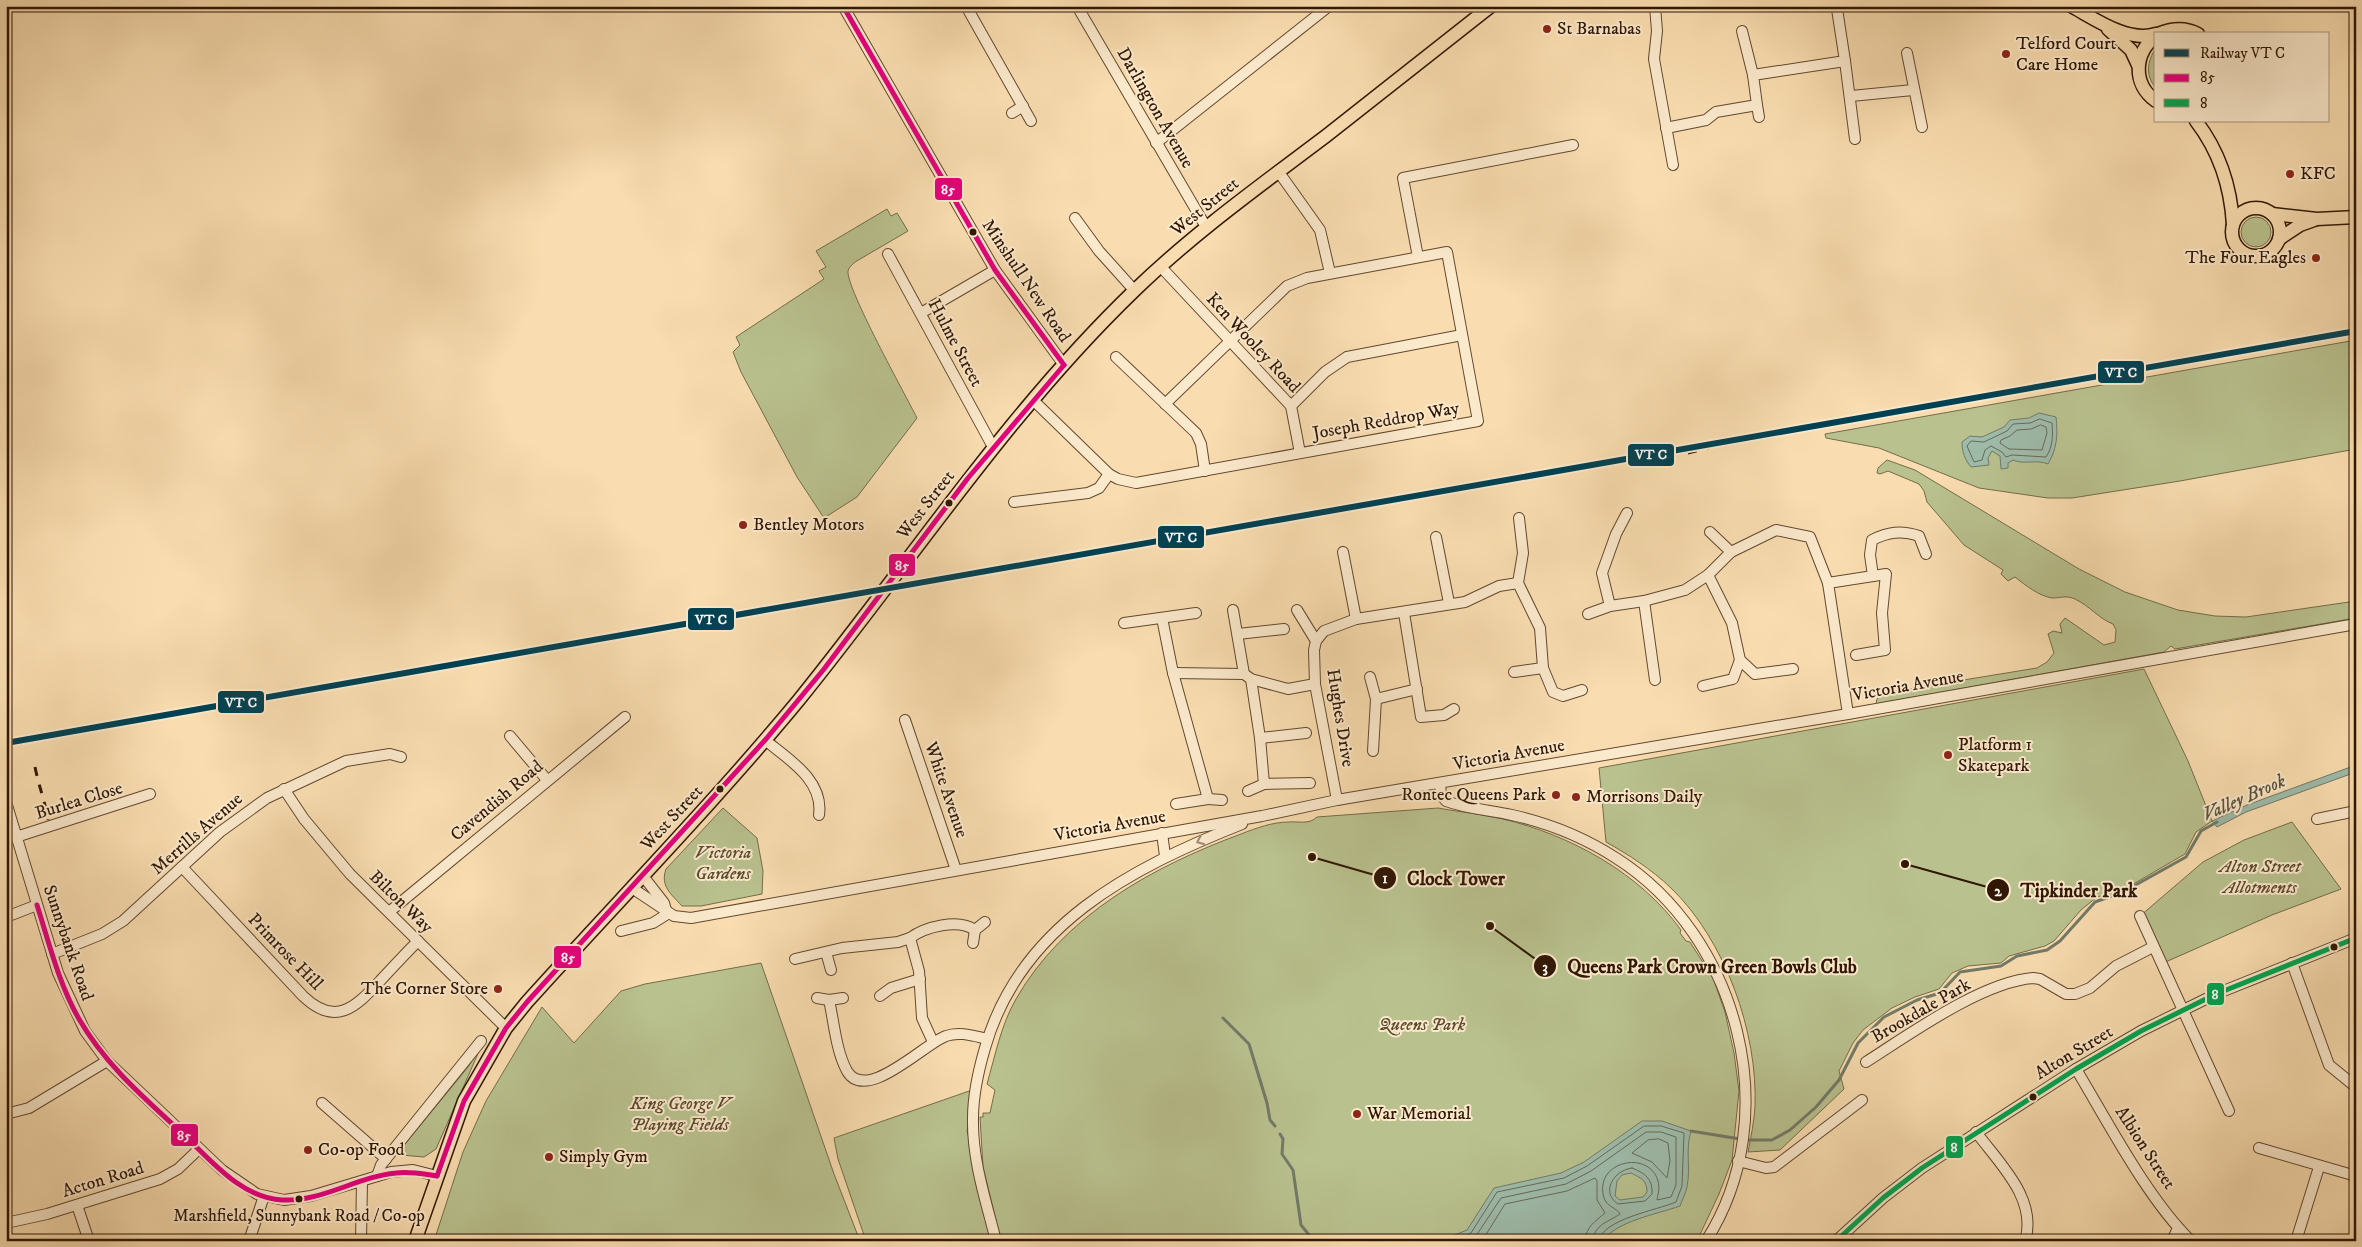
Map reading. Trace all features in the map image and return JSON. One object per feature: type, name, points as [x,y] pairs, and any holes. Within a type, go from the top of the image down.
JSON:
[{"type":"main road","name":"West Street","points":[[415,1241],[464,1101],[506,1028],[532,996],[765,740],[862,619],[993,447],[1064,365],[1134,290],[1206,227],[1491,6]]},
{"type":"main road","points":[[2071,6],[2131,36],[2145,38],[2154,35]]},
{"type":"main road","points":[[2097,20],[2130,50],[2138,65]]},
{"type":"main road","points":[[2163,32],[2172,29],[2185,29],[2193,32]]},
{"type":"main road","points":[[2154,38],[2142,52],[2138,65],[2139,79],[2144,89],[2154,100]]},
{"type":"main road","points":[[2197,122],[2212,145]]},
{"type":"main road","points":[[2208,122],[2212,145],[2232,201],[2234,242],[2238,249],[2248,255],[2260,256],[2274,248],[2279,239],[2280,228],[2272,214]]},
{"type":"main road","points":[[2228,186],[2240,198],[2272,214],[2316,219],[2356,217]]},
{"type":"main road","points":[[2233,225],[2246,210],[2257,208]]},
{"type":"main road","points":[[2279,239],[2300,225],[2316,219]]},
{"type":"street","name":"Minshull New Road","points":[[843,6],[995,270],[1064,365]]},
{"type":"street","points":[[966,6],[1031,121]]},
{"type":"street","name":"Darlington Avenue","points":[[1077,6],[1206,227]]},
{"type":"street","points":[[1156,143],[1329,6]]},
{"type":"street","points":[[1654,6],[1657,31],[1654,59],[1672,165]]},
{"type":"street","points":[[1838,6],[1855,139]]},
{"type":"street","points":[[1742,31],[1753,75],[1759,117]]},
{"type":"street","points":[[1907,53],[1922,127]]},
{"type":"street","points":[[1753,75],[1845,61]]},
{"type":"street","points":[[1851,96],[1913,90]]},
{"type":"street","points":[[1666,128],[1706,120],[1716,112],[1757,105]]},
{"type":"street","points":[[1012,112],[1023,106]]},
{"type":"street","points":[[1418,257],[1403,178],[1574,145]]},
{"type":"street","points":[[1278,171],[1320,230],[1330,273]]},
{"type":"street","points":[[1075,218],[1099,251],[1134,290]]},
{"type":"street","points":[[1166,404],[1287,286],[1296,281],[1447,252],[1462,335],[1347,357],[1325,372],[1291,406]]},
{"type":"street","name":"Hulme Street","points":[[888,254],[993,447]]},
{"type":"street","name":"Ken Wooley Road","points":[[1161,267],[1291,406],[1300,453]]},
{"type":"street","points":[[921,313],[995,270]]},
{"type":"street","name":"Joseph Reddrop Way","points":[[1109,474],[1118,479],[1136,483],[1478,421],[1462,335]]},
{"type":"street","points":[[1116,357],[1199,438],[1205,471]]},
{"type":"street","points":[[1014,502],[1088,493],[1099,488],[1109,474],[1034,400]]},
{"type":"street","points":[[1610,606],[1602,574],[1616,534],[1627,513]]},
{"type":"street","points":[[1520,518],[1523,553],[1518,583],[1540,628],[1543,668],[1553,692],[1563,696],[1582,690]]},
{"type":"street","points":[[1588,614],[1610,606],[1644,601],[1685,590],[1708,575],[1731,552],[1776,530],[1810,537],[1828,583],[1848,714]]},
{"type":"street","points":[[1873,576],[1870,555],[1872,540],[1887,533],[1906,531],[1918,536],[1926,554]]},
{"type":"street","points":[[1710,532],[1731,552]]},
{"type":"street","points":[[1436,537],[1450,603]]},
{"type":"street","points":[[1343,552],[1356,619]]},
{"type":"street","points":[[1828,583],[1886,574],[1882,613],[1885,650],[1856,656]]},
{"type":"street","points":[[1703,686],[1733,679],[1740,660],[1732,623],[1708,575]]},
{"type":"street","points":[[1297,610],[1316,641],[1324,630],[1356,619],[1465,602],[1499,586],[1518,583]]},
{"type":"street","points":[[1644,601],[1655,680]]},
{"type":"street","points":[[1233,610],[1260,738],[1264,784]]},
{"type":"street","points":[[1124,624],[1196,612]]},
{"type":"street","points":[[1404,613],[1422,717],[1444,715],[1454,709]]},
{"type":"street","points":[[1162,618],[1174,673],[1208,798]]},
{"type":"street","name":"Victoria Avenue","points":[[632,888],[678,918],[691,918],[1262,816],[1337,800],[1848,714],[2181,653],[2356,624]]},
{"type":"street","points":[[1238,634],[1284,629]]},
{"type":"street","name":"Hughes Drive","points":[[1316,641],[1315,684],[1337,800]]},
{"type":"street","points":[[1740,660],[1755,674],[1793,669]]},
{"type":"street","points":[[1514,672],[1543,668]]},
{"type":"street","points":[[1174,673],[1247,677],[1288,689],[1315,684]]},
{"type":"street","name":"Hughes Drive","points":[[1370,677],[1376,699],[1372,751]]},
{"type":"street","points":[[1376,699],[1417,689]]},
{"type":"street","name":"Cavendish Road","points":[[390,912],[625,717]]},
{"type":"street","name":"White Avenue","points":[[905,720],[956,870]]},
{"type":"street","points":[[1260,738],[1306,733]]},
{"type":"street","points":[[510,736],[547,780]]},
{"type":"street","points":[[765,740],[798,767],[810,781],[820,800],[819,815]]},
{"type":"street","name":"Merrills Avenue","points":[[52,954],[116,927],[241,815],[284,789],[346,761],[390,754],[401,757]]},
{"type":"street","points":[[1248,791],[1264,784],[1310,783]]},
{"type":"street","points":[[1440,783],[1441,795],[1446,802],[1542,823],[1594,845],[1637,872],[1671,905],[1711,960],[1731,1007],[1745,1072],[1744,1129],[1730,1189],[1706,1241]]},
{"type":"street","name":"Bilton Way","points":[[284,789],[304,819],[334,857],[506,1028]]},
{"type":"street","name":"Burlea Close","points":[[16,837],[150,794]]},
{"type":"street","points":[[1176,804],[1208,798],[1222,800]]},
{"type":"street","name":"Sunnybank Road","points":[[6,802],[52,954],[74,1011],[107,1061],[199,1149],[241,1185],[264,1196],[291,1200],[378,1176],[413,1170],[437,1176]]},
{"type":"street","points":[[2317,819],[2356,812]]},
{"type":"street","points":[[996,1241],[977,1163],[972,1120],[977,1076],[987,1039],[1010,986],[1044,943],[1062,925],[1100,895],[1134,872],[1165,856],[1262,816]]},
{"type":"street","points":[[1162,833],[1165,856]]},
{"type":"street","name":"Primrose Hill","points":[[182,867],[303,996],[316,1008],[324,1011],[341,1012],[356,1005],[418,941]]},
{"type":"street","points":[[621,931],[654,923],[668,912],[643,876]]},
{"type":"street","points":[[6,916],[37,905]]},
{"type":"street","points":[[2140,916],[2229,1111]]},
{"type":"street","points":[[973,943],[975,930],[985,922]]},
{"type":"street","points":[[796,959],[910,938],[930,928],[969,926],[975,930]]},
{"type":"street","points":[[910,938],[920,979],[922,1018],[933,1042]]},
{"type":"street","name":"Alton Street","points":[[1836,1241],[1900,1184],[1976,1132],[2076,1069],[2182,1010],[2292,962],[2356,938]]},
{"type":"street","name":"Brookdale Park","points":[[1866,1062],[1949,1010],[1987,992],[2033,978],[2066,994],[2082,992],[2116,966],[2153,947]]},
{"type":"street","points":[[826,952],[831,970]]},
{"type":"street","points":[[2292,962],[2329,1065],[2356,1087]]},
{"type":"street","points":[[880,996],[891,988],[920,979]]},
{"type":"street","points":[[817,998],[829,1000],[843,998]]},
{"type":"street","points":[[829,1000],[844,1062],[850,1075],[856,1079],[865,1081],[896,1070],[933,1042],[956,1034],[966,1034],[987,1039]]},
{"type":"street","points":[[378,1176],[386,1159],[481,1042]]},
{"type":"street","points":[[6,1114],[29,1108],[107,1061]]},
{"type":"street","name":"Albion Street","points":[[2076,1069],[2146,1183],[2178,1228],[2191,1241]]},
{"type":"street","points":[[1738,1161],[1766,1168],[1774,1167],[1862,1100]]},
{"type":"street","points":[[322,1103],[386,1159]]},
{"type":"street","points":[[1976,1132],[2022,1194],[2027,1217],[2025,1241]]},
{"type":"street","points":[[2259,1148],[2319,1167],[2356,1176]]},
{"type":"street","name":"Acton Road","points":[[6,1223],[77,1205],[160,1179],[178,1169],[199,1149]]},
{"type":"street","points":[[2296,1241],[2319,1167]]},
{"type":"street","points":[[361,1241],[362,1181]]},
{"type":"street","points":[[249,1241],[264,1196]]},
{"type":"street","points":[[77,1205],[89,1241]]},
{"type":"street","points":[[2172,1241],[2178,1228]]},
{"type":"green space","points":[[2154,52],[2154,86],[2150,79],[2148,68]]},
{"type":"green space","points":[[887,209],[891,216],[897,213],[908,231],[855,262],[848,271],[856,298],[917,418],[857,497],[824,518],[797,477],[741,372],[733,352],[740,345],[736,337],[824,279],[819,271],[826,267],[816,251]]},
{"type":"green space","points":[[2256,217],[2267,221],[2271,232],[2267,243],[2256,247],[2245,243],[2241,232],[2245,221]]},
{"type":"green space","points":[[2356,340],[2356,449],[2180,481],[2072,498],[2048,498],[1979,488],[1879,448],[1826,438],[1825,434]]},
{"type":"green space","points":[[1887,460],[1915,470],[2079,569],[2125,592],[2178,610],[2215,616],[2246,617],[2356,601],[2356,618],[2175,649],[2171,646],[2164,652],[1876,704],[1877,699],[1884,693],[2037,668],[2047,662],[2054,653],[2048,634],[2053,631],[2062,633],[2060,624],[2065,618],[2104,645],[2115,642],[2116,630],[2113,624],[2075,599],[2047,597],[2032,590],[2015,577],[2008,581],[2001,574],[2003,570],[1964,545],[1927,502],[1924,491],[1919,484],[1888,471],[1880,474],[1877,473],[1878,468]]},
{"type":"green space","points":[[2144,669],[2188,761],[2212,821],[2196,832],[2185,854],[2123,890],[2097,897],[2081,910],[2054,941],[2045,946],[2009,956],[2001,963],[1968,966],[1952,973],[1939,989],[1915,997],[1892,1008],[1863,1030],[1853,1043],[1839,1071],[1844,1089],[1780,1150],[1748,1152],[1755,1113],[1754,1078],[1751,1048],[1744,1018],[1734,989],[1722,960],[1690,909],[1656,875],[1606,842],[1599,768]]},
{"type":"green space","name":"Victoria Gardens","points":[[723,808],[757,838],[763,871],[762,894],[701,906],[682,906],[666,885],[664,880],[666,869]]},
{"type":"green space","name":"Queens Park","points":[[1438,808],[1495,817],[1528,826],[1578,846],[1602,859],[1645,891],[1664,910],[1681,930],[1680,933],[1686,941],[1690,942],[1713,978],[1725,1012],[1734,1053],[1739,1091],[1732,1160],[1719,1194],[1697,1241],[1001,1241],[983,1167],[980,1117],[983,1117],[983,1113],[990,1113],[995,1090],[987,1084],[1006,1019],[1016,999],[1036,969],[1059,942],[1085,918],[1144,878],[1176,861],[1253,830],[1277,823],[1307,822],[1317,817]]},
{"type":"green space","name":"Alton Street Allotments","points":[[2292,822],[2341,889],[2272,915],[2161,964],[2140,916],[2203,862],[2244,840]]},
{"type":"green space","name":"King George V Playing Fields","points":[[761,963],[834,1174],[860,1241],[434,1241],[463,1152],[486,1101],[542,1007],[574,1043],[621,991],[645,984]]},
{"type":"green space","points":[[484,1040],[436,1149],[424,1157],[401,1155],[401,1149],[468,1067]]},
{"type":"green space","points":[[975,1089],[967,1131],[995,1241],[866,1241],[838,1159],[834,1138]]},
{"type":"water","points":[[2039,413],[2056,417],[2056,442],[2048,464],[2013,460],[2008,463],[2008,468],[2001,469],[2000,456],[1992,451],[1988,458],[1989,465],[1971,467],[1963,452],[1962,442],[1970,436],[1982,437],[2004,427],[2010,420],[2029,418]]},
{"type":"water","points":[[2356,765],[2356,772],[2246,812],[2217,827],[2212,821],[2247,805]]},
{"type":"water","points":[[1642,1121],[1662,1121],[1691,1131],[1688,1145],[1687,1187],[1680,1206],[1627,1223],[1609,1234],[1603,1241],[1497,1239],[1440,1241],[1467,1230],[1494,1188],[1561,1173],[1584,1162]],"holes":[[[1631,1173],[1645,1182],[1647,1192],[1643,1197],[1620,1200],[1615,1196],[1617,1181],[1622,1175]]]},
{"type":"waterway","name":"Valley Brook","points":[[1746,1140],[1772,1140],[1790,1130],[1816,1107],[1839,1080],[1858,1043],[1884,1017],[1917,1000],[1940,993],[1960,972],[2001,966],[2017,956],[2047,950],[2060,941],[2095,902],[2123,892],[2186,857],[2201,831],[2217,822]]},
{"type":"waterway","points":[[1223,1018],[1249,1044],[1267,1103],[1270,1120],[1275,1126]]},
{"type":"waterway","name":"Valley Brook","points":[[1691,1131],[1740,1139]]},
{"type":"waterway","points":[[1280,1134],[1283,1139],[1282,1154],[1293,1170],[1301,1225],[1314,1241]]},
{"type":"railway","points":[[1688,453],[1749,437]]},
{"type":"railway","points":[[35,767],[48,820]]},
{"type":"transit line","name":"85","points":[[843,6],[995,270],[1064,365]]},
{"type":"transit line","points":[[6,743],[2356,331]]},
{"type":"transit line","name":"85","points":[[437,1176],[464,1101],[506,1028],[527,1002],[766,739],[824,669],[968,478],[1064,365]]},
{"type":"transit line","name":"85","points":[[37,905],[55,963],[72,1006],[100,1051],[138,1092],[214,1164],[239,1184],[267,1198],[297,1200],[381,1175],[406,1172],[437,1176]]},
{"type":"transit line","name":"8","points":[[1836,1241],[1883,1198],[1922,1168],[2076,1069],[2141,1031],[2216,994],[2356,938]]},
{"type":"place","name":"St Barnabas","points":[[1547,29]]},
{"type":"place","name":"Telford Court Care Home","points":[[2006,54]]},
{"type":"place","name":"KFC","points":[[2290,174]]},
{"type":"place","name":"The Four Eagles","points":[[2316,258]]},
{"type":"place","name":"Bentley Motors","points":[[743,525]]},
{"type":"place","name":"Platform 1 Skatepark","points":[[1948,755]]},
{"type":"place","name":"Rontec Queens Park","points":[[1556,795]]},
{"type":"place","name":"Morrisons Daily","points":[[1576,797]]},
{"type":"place","name":"Clock Tower","points":[[1312,857]]},
{"type":"place","name":"Tipkinder Park","points":[[1905,864]]},
{"type":"place","name":"Queens Park Crown Green Bowls Club","points":[[1490,926]]},
{"type":"place","name":"The Corner Store","points":[[498,989]]},
{"type":"place","name":"War Memorial","points":[[1357,1114]]},
{"type":"place","name":"Co-op Food","points":[[308,1150]]},
{"type":"place","name":"Simply Gym","points":[[549,1157]]},
{"type":"place","name":"Marshfield, Sunnybank Road / Co-op","points":[[299,1199]]}]
